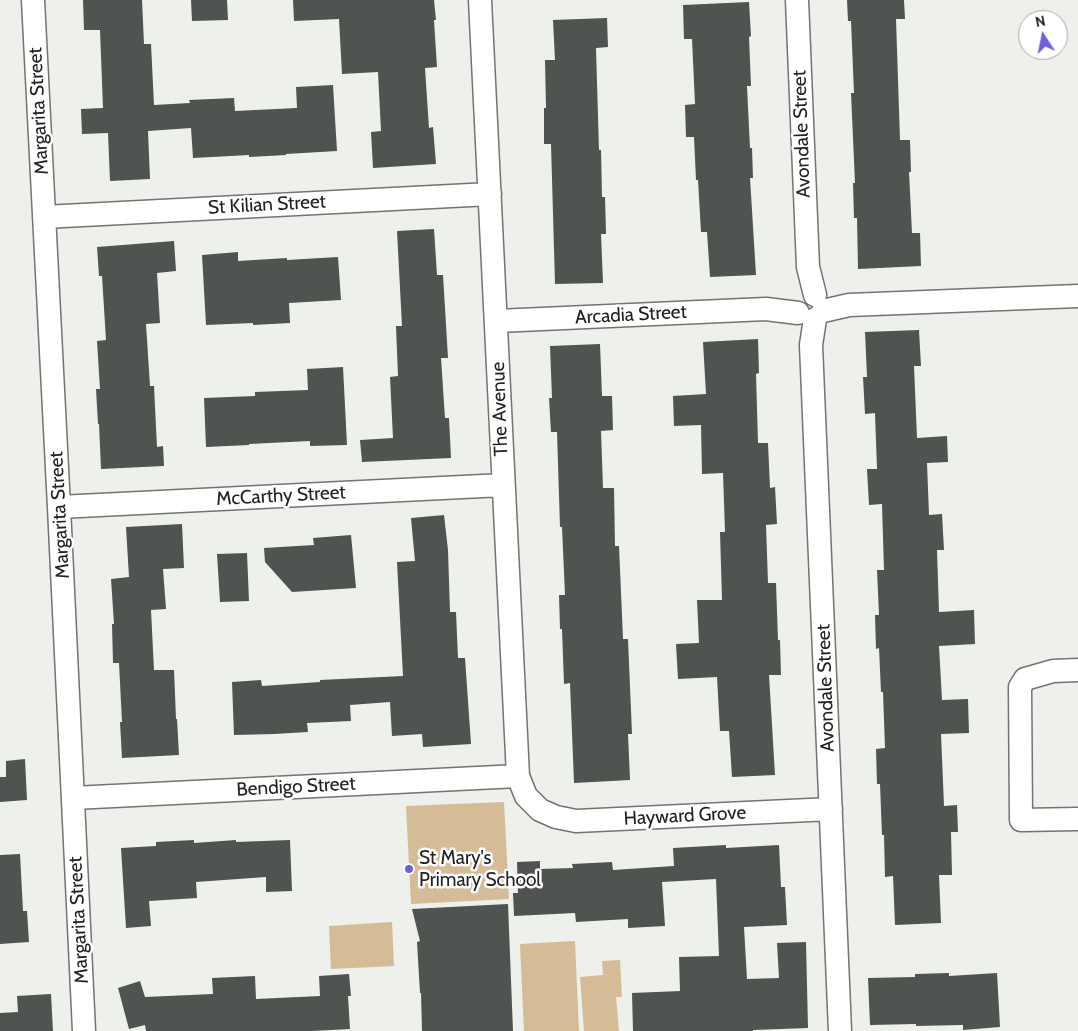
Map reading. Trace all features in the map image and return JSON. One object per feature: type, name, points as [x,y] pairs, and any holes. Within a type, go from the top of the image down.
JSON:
[{"type":"street","name":"Margarita Street","points":[[33,0],[60,507],[84,1031]]},
{"type":"street","name":"The Avenue","points":[[480,0],[518,776],[526,796],[540,810]]},
{"type":"street","name":"Avondale Street","points":[[797,0],[840,1031]]},
{"type":"street","name":"St Kilian Street","points":[[44,217],[490,194]]},
{"type":"street","name":"Arcadia Street","points":[[497,321],[1078,296]]},
{"type":"street","name":"McCarthy Street","points":[[60,507],[503,485]]},
{"type":"street","points":[[1078,670],[1053,671],[1025,680],[1020,687],[1021,820],[1078,819]]},
{"type":"street","name":"Bendigo Street","points":[[73,798],[518,776]]},
{"type":"street","name":"Hayward Grove","points":[[540,810],[556,818],[576,821],[831,809]]},
{"type":"shaded area","points":[[504,802],[509,899],[411,904],[406,806]]},
{"type":"shaded area","points":[[392,922],[394,966],[331,969],[329,926]]},
{"type":"shaded area","points":[[575,941],[579,1031],[524,1031],[520,944]]},
{"type":"shaded area","points":[[620,960],[622,997],[616,997],[619,1031],[584,1031],[580,977],[603,975],[602,961]]},
{"type":"building","points":[[83,0],[142,0],[144,44],[151,44],[154,105],[190,103],[189,100],[234,98],[235,111],[297,108],[296,87],[333,85],[337,151],[249,157],[249,155],[193,158],[191,128],[148,131],[150,179],[110,181],[108,133],[82,134],[81,109],[103,108],[100,30],[84,30]]},
{"type":"building","points":[[191,0],[227,0],[228,20],[192,21]]},
{"type":"building","points":[[293,0],[434,0],[437,67],[425,68],[429,128],[433,127],[436,164],[373,168],[371,132],[381,131],[378,72],[342,74],[339,19],[294,21]]},
{"type":"building","points":[[847,0],[904,0],[905,19],[896,19],[900,140],[910,140],[911,172],[909,172],[912,233],[920,233],[921,266],[858,269],[857,218],[854,218],[853,183],[855,183],[851,93],[854,93],[851,21],[848,21]]},
{"type":"building","points":[[749,2],[751,86],[747,86],[750,148],[752,148],[753,178],[750,178],[756,275],[710,277],[707,232],[701,232],[694,137],[686,137],[685,105],[695,104],[692,39],[684,39],[683,5]]},
{"type":"building","points":[[607,18],[608,47],[596,48],[599,150],[601,150],[602,197],[605,197],[606,234],[601,234],[603,283],[555,284],[551,144],[544,144],[544,108],[546,108],[545,60],[555,60],[553,20]]},
{"type":"building","points":[[434,229],[437,275],[443,275],[448,358],[441,358],[445,418],[449,418],[451,458],[362,462],[360,440],[393,438],[390,377],[398,376],[396,326],[402,326],[397,231]]},
{"type":"building","points":[[174,241],[176,271],[157,273],[160,323],[146,324],[150,386],[154,386],[157,447],[163,446],[164,466],[101,469],[96,389],[100,389],[97,341],[106,340],[102,276],[99,276],[97,247]]},
{"type":"building","points":[[238,252],[238,261],[338,257],[341,300],[289,303],[290,323],[206,325],[202,255]]},
{"type":"building","points":[[919,330],[921,366],[914,366],[917,438],[947,436],[948,462],[927,463],[929,515],[942,514],[944,550],[937,550],[939,612],[974,610],[975,644],[939,646],[942,700],[968,699],[969,733],[941,734],[944,806],[957,805],[958,832],[951,832],[952,875],[939,875],[941,923],[895,925],[893,876],[885,877],[880,784],[877,784],[876,749],[885,748],[883,692],[881,692],[879,648],[876,649],[875,615],[879,615],[877,570],[884,570],[882,504],[869,505],[867,469],[877,469],[875,413],[865,414],[863,377],[867,377],[865,332]]},
{"type":"building","points":[[758,339],[759,373],[756,374],[758,443],[768,443],[770,488],[775,487],[777,524],[766,525],[768,583],[776,583],[781,675],[769,675],[775,775],[732,777],[729,731],[720,731],[717,677],[678,679],[676,644],[699,643],[697,600],[722,600],[720,532],[725,532],[723,473],[702,474],[701,425],[674,426],[673,396],[706,394],[703,342]]},
{"type":"building","points":[[600,344],[602,396],[612,396],[613,430],[601,431],[603,488],[614,488],[615,546],[619,546],[623,639],[628,639],[632,734],[628,734],[630,780],[574,783],[570,683],[564,684],[562,629],[560,629],[559,595],[565,595],[562,527],[560,527],[557,432],[551,432],[549,398],[552,398],[550,346]]},
{"type":"building","points":[[343,367],[347,445],[310,446],[310,441],[206,447],[204,398],[255,396],[255,392],[308,390],[307,369]]},
{"type":"building","points":[[444,515],[448,550],[450,612],[456,612],[458,658],[465,658],[471,744],[423,747],[422,734],[392,736],[390,702],[350,705],[351,721],[307,723],[308,732],[234,735],[232,682],[261,680],[262,686],[320,682],[320,680],[403,676],[397,562],[415,561],[411,518]]},
{"type":"building","points":[[182,524],[184,568],[163,569],[166,609],[151,610],[154,670],[174,670],[179,755],[122,758],[119,663],[113,663],[112,624],[114,624],[111,579],[129,577],[126,527]]},
{"type":"building","points":[[351,535],[356,588],[292,592],[265,562],[264,548],[314,545],[313,538]]},
{"type":"building","points":[[247,553],[249,601],[220,602],[217,554]]},
{"type":"building","points":[[25,759],[27,800],[0,802],[0,777],[6,777],[6,761]]},
{"type":"building","points":[[194,840],[194,843],[236,840],[236,842],[290,840],[292,891],[266,892],[266,877],[196,882],[197,898],[149,901],[151,926],[126,928],[121,848],[156,846],[156,842]]},
{"type":"building","points":[[726,845],[726,848],[779,845],[781,887],[785,887],[787,925],[744,927],[747,979],[779,978],[777,943],[806,942],[808,1028],[753,1031],[633,1031],[632,993],[680,991],[679,957],[719,956],[716,879],[662,882],[665,926],[628,928],[628,919],[576,922],[575,913],[514,916],[513,893],[518,893],[517,862],[540,861],[540,869],[573,868],[572,864],[612,862],[613,870],[674,866],[673,848]]},
{"type":"building","points":[[20,854],[23,911],[27,911],[29,942],[0,944],[0,855]]},
{"type":"building","points":[[508,904],[513,1031],[422,1031],[417,942],[420,941],[412,909]]},
{"type":"building","points":[[949,973],[949,976],[997,973],[1000,1027],[963,1030],[963,1025],[870,1025],[868,978],[915,977],[915,974]]},
{"type":"building","points":[[349,974],[351,996],[348,996],[350,1029],[312,1031],[146,1031],[145,1025],[129,1029],[118,988],[140,981],[145,997],[213,994],[212,978],[255,976],[256,999],[320,996],[319,976]]},
{"type":"building","points":[[51,994],[53,1031],[0,1031],[0,1013],[18,1012],[17,996]]},
{"type":"place","name":"St Mary's Primary School","points":[[409,869]]}]
